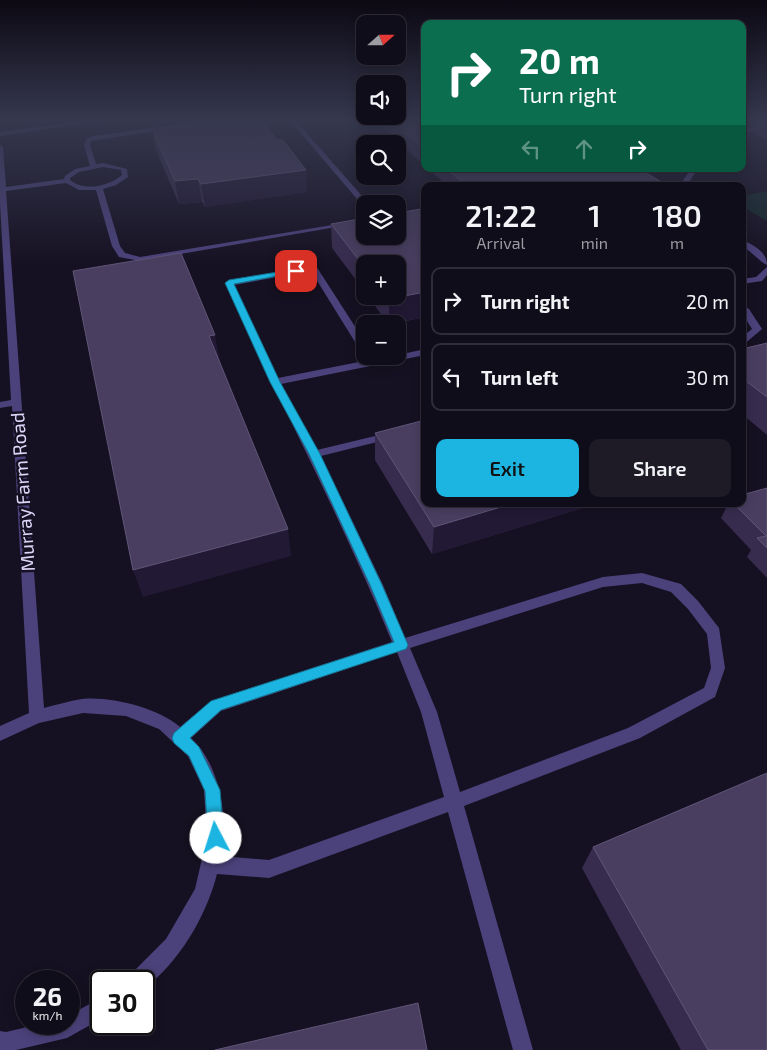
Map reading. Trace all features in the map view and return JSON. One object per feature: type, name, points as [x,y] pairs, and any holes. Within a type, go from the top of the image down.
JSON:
[{"type":"street","name":"Murray Farm Road","points":[[0,168],[36,717]]},
{"type":"street","points":[[67,181],[71,174],[88,168]]},
{"type":"street","points":[[1,189],[67,181],[69,184],[81,188],[99,188],[123,180],[126,172],[120,168]]},
{"type":"street","points":[[334,168],[358,195]]},
{"type":"street","points":[[99,188],[116,246],[122,255],[140,259],[356,223]]},
{"type":"street","points":[[746,245],[759,253],[767,262]]},
{"type":"street","points":[[356,336],[313,268],[229,283],[275,382],[314,454],[376,585],[429,712],[523,1050]]},
{"type":"street","points":[[746,281],[759,279],[767,270]]},
{"type":"street","points":[[746,311],[756,328],[746,339]]},
{"type":"street","points":[[406,354],[421,353]]},
{"type":"street","points":[[275,382],[356,363]]},
{"type":"street","points":[[0,405],[16,402]]},
{"type":"street","points":[[314,454],[421,428]]},
{"type":"street","points":[[179,738],[216,706],[401,645],[603,582],[642,578],[676,588],[694,605],[714,632],[718,668],[710,692],[634,733],[454,802],[270,869],[210,864]]},
{"type":"street","points":[[0,734],[36,717],[83,706],[126,709],[165,724],[194,752],[212,790],[216,838],[203,892],[173,946],[149,970]]},
{"type":"street","points":[[3,1044],[67,1028],[90,1014]]},
{"type":"green space","points":[[767,191],[767,221],[746,209],[746,195]]},
{"type":"building","points":[[169,168],[304,168],[306,170],[201,184],[198,179],[175,181]]},
{"type":"building","points":[[451,172],[645,172],[661,182],[462,182]]},
{"type":"building","points":[[421,209],[421,293],[406,296],[406,255],[356,256],[331,224],[356,220],[356,245],[406,245],[406,212]]},
{"type":"building","points":[[181,253],[215,335],[209,336],[288,529],[133,570],[73,271]]},
{"type":"building","points":[[767,343],[767,397],[746,381],[746,348]]},
{"type":"building","points":[[421,421],[421,506],[375,433]]},
{"type":"building","points":[[767,488],[767,548],[757,538],[766,536],[737,507],[746,507],[746,494]]},
{"type":"building","points":[[421,507],[501,507],[434,527]]},
{"type":"building","points":[[767,773],[767,1050],[708,1050],[593,847]]},
{"type":"building","points":[[418,1003],[427,1050],[215,1050]]},
{"type":"route","points":[[216,838],[212,790],[194,752],[179,738],[216,706],[401,645],[376,585],[314,454],[275,382],[229,283],[296,271]]}]
